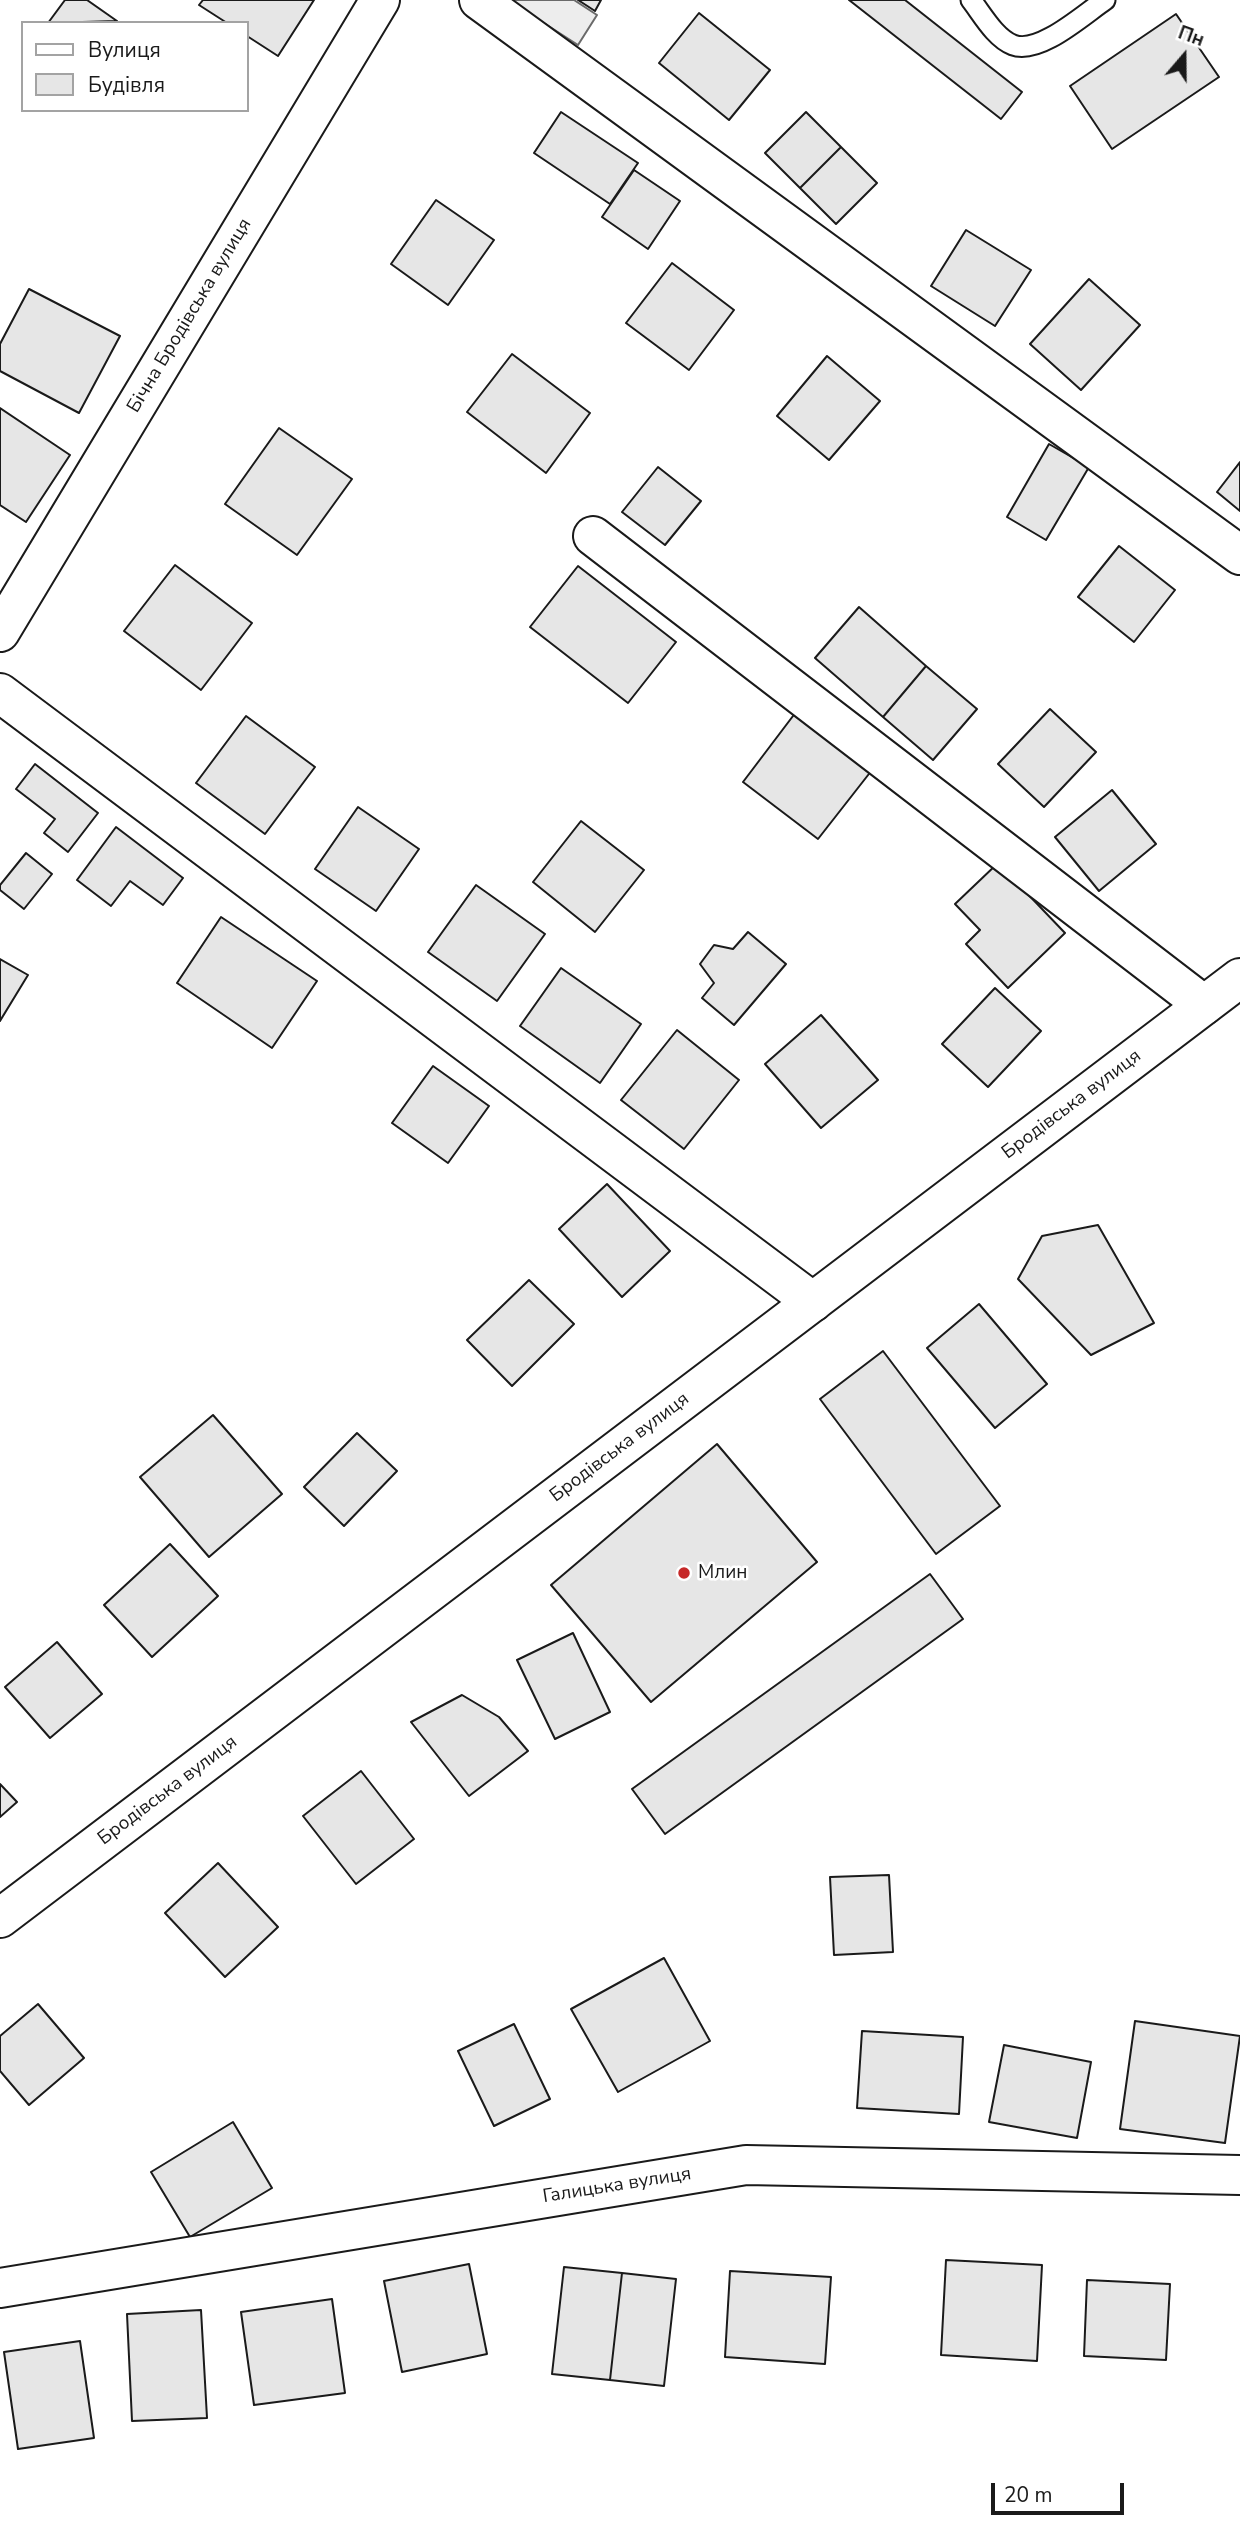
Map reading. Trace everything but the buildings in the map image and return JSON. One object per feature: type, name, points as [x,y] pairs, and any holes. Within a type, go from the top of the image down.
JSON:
[{"type":"street","name":"Бічна Бродівська вулиця","points":[[0,632],[380,0]]},
{"type":"street","points":[[479,0],[1240,555]]},
{"type":"street","points":[[593,536],[1204,1005]]},
{"type":"street","points":[[0,693],[813,1302]]},
{"type":"street","name":"Бродівська вулиця","points":[[0,1918],[1240,978]]},
{"type":"street","name":"Галицька вулиця","points":[[0,2288],[746,2165],[1240,2175]]},
{"type":"lane","points":[[971,0],[998,34],[1011,45],[1028,47],[1043,42],[1105,0]]},
{"type":"shaded area","points":[[508,0],[574,0],[597,15],[578,45]]},
{"type":"place","name":"Млин","points":[[684,1573]]}]
